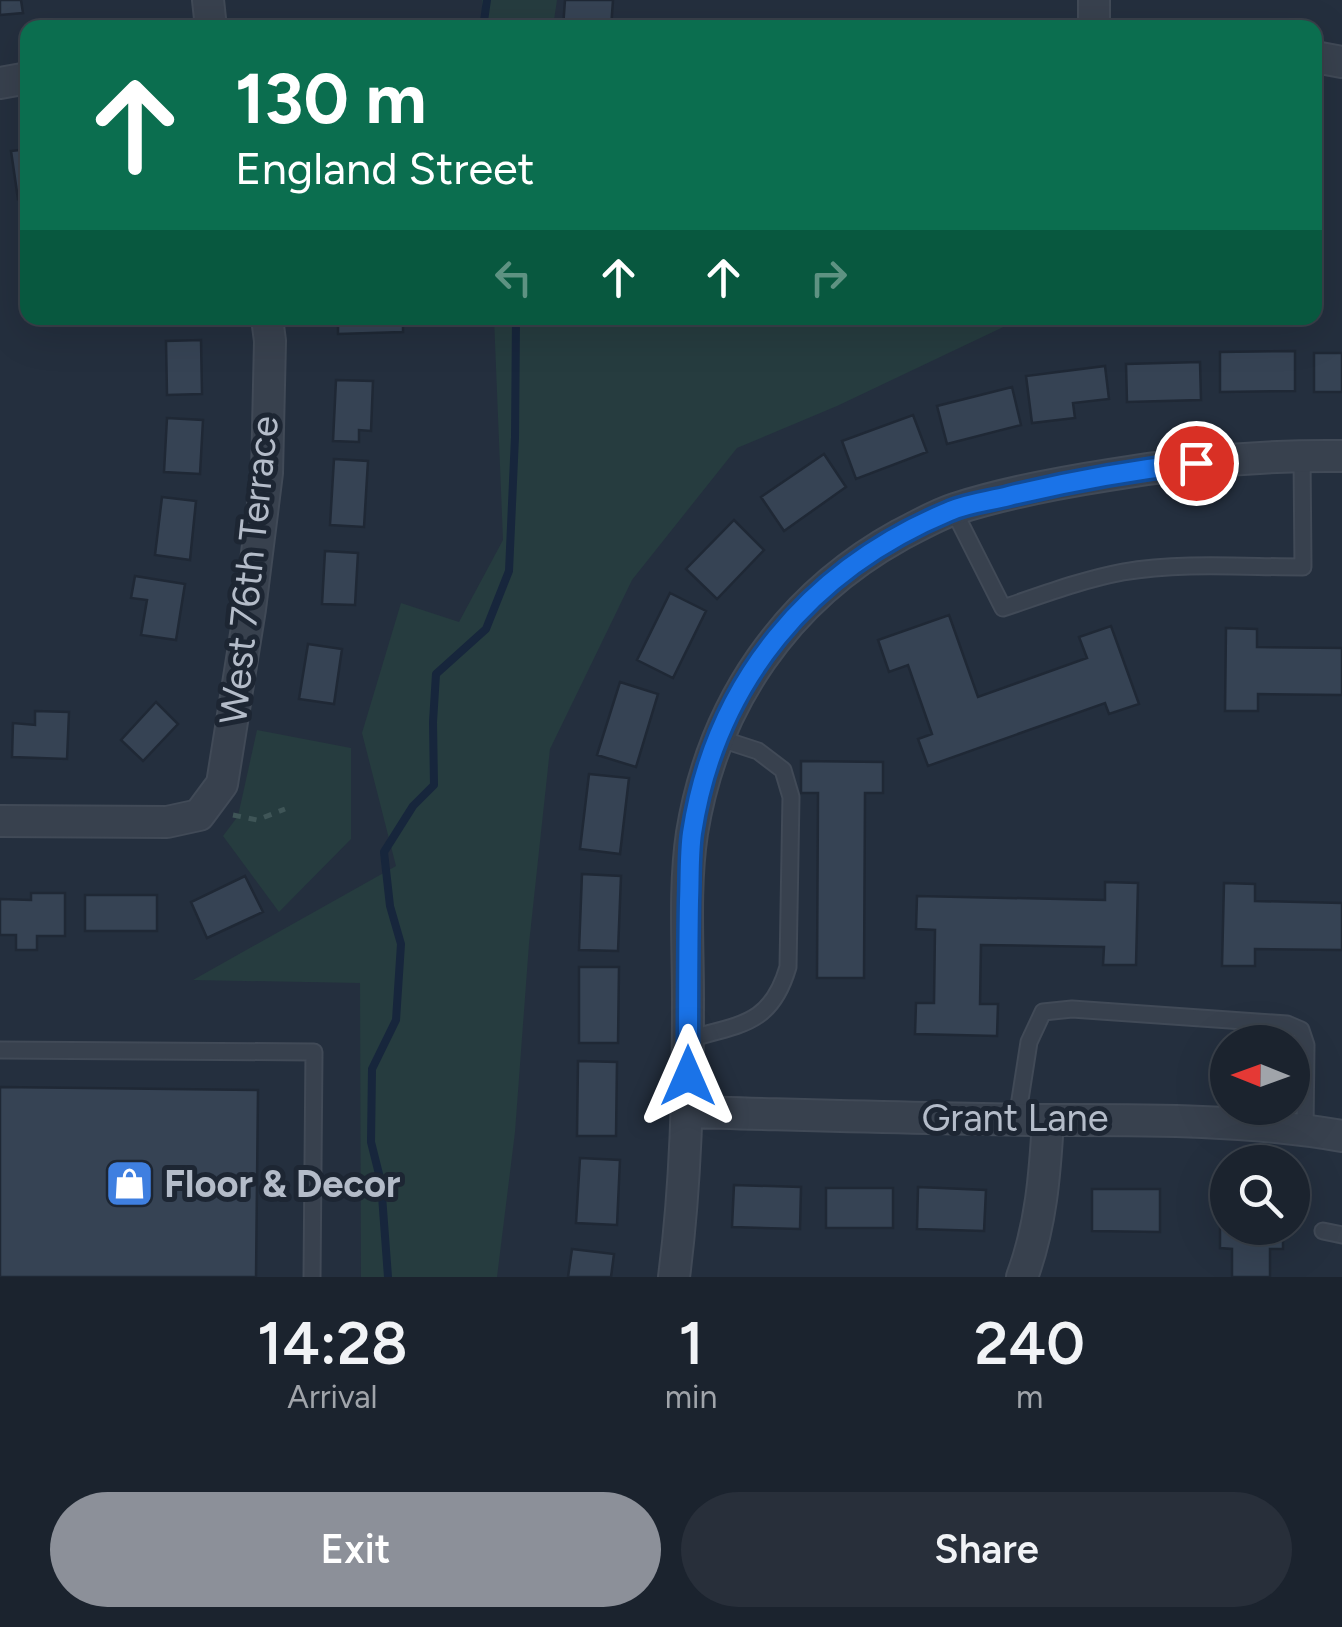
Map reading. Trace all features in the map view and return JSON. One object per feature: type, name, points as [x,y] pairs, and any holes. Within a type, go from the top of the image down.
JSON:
[{"type":"street","name":"West 76th Terrace","points":[[0,821],[167,822],[198,815],[222,784],[266,474],[268,325]]},
{"type":"street","points":[[674,1277],[688,1112],[692,836],[702,786],[718,738],[747,677],[799,611],[823,586],[870,552],[953,509],[1066,482],[1156,467],[1235,459],[1342,456]]},
{"type":"street","name":"Grant Lane","points":[[688,1112],[1032,1120],[1132,1118],[1342,1136]]},
{"type":"street","points":[[1022,1277],[1042,1203],[1032,1120]]},
{"type":"lane","points":[[953,509],[1002,608],[1081,581],[1127,571],[1304,567],[1302,456]]},
{"type":"lane","points":[[688,1039],[743,1023],[769,1009],[780,992],[788,967],[791,797],[783,770],[758,751],[718,738]]},
{"type":"lane","points":[[1032,1120],[1029,1042],[1043,1012],[1072,1009],[1287,1024],[1301,1030],[1306,1044],[1305,1130]]},
{"type":"lane","points":[[0,1050],[314,1052],[312,1277]]},
{"type":"lane","points":[[1323,1230],[1342,1235]]},
{"type":"path","points":[[232,815],[257,820],[285,809]]},
{"type":"green space","points":[[482,0],[557,0],[554,20],[483,20]]},
{"type":"green space","points":[[494,325],[1008,325],[837,406],[737,448],[632,580],[550,749],[529,944],[515,1132],[497,1277],[361,1277],[360,983],[193,980],[396,866],[362,733],[401,603],[459,622],[503,540]]},
{"type":"green space","points":[[257,730],[351,748],[351,839],[279,912],[223,836],[238,816]]},
{"type":"building","points":[[0,0],[21,0],[23,13],[0,15]]},
{"type":"building","points":[[565,0],[613,0],[612,20],[564,20]]},
{"type":"building","points":[[20,150],[18,199],[11,151]]},
{"type":"building","points":[[338,325],[403,325],[403,332],[338,334]]},
{"type":"building","points":[[201,340],[202,394],[167,395],[166,341]]},
{"type":"building","points":[[1295,351],[1295,391],[1220,392],[1220,352]]},
{"type":"building","points":[[1314,353],[1342,353],[1342,392],[1314,392]]},
{"type":"building","points":[[1200,362],[1201,400],[1127,402],[1126,364]]},
{"type":"building","points":[[1105,366],[1109,399],[1073,403],[1075,418],[1032,423],[1026,376]]},
{"type":"building","points":[[336,380],[373,381],[371,431],[359,430],[359,442],[333,441]]},
{"type":"building","points":[[1012,387],[1021,425],[947,444],[937,406]]},
{"type":"building","points":[[913,415],[927,452],[856,479],[842,441]]},
{"type":"building","points":[[167,418],[203,420],[200,474],[164,472]]},
{"type":"building","points":[[824,454],[846,487],[784,531],[761,497]]},
{"type":"building","points":[[334,459],[368,461],[364,527],[330,525]]},
{"type":"building","points":[[162,497],[196,501],[190,560],[155,555]]},
{"type":"building","points":[[734,520],[764,550],[717,599],[686,569]]},
{"type":"building","points":[[325,551],[358,553],[355,605],[322,604]]},
{"type":"building","points":[[135,576],[185,584],[176,640],[141,635],[147,600],[131,598]]},
{"type":"building","points":[[670,593],[706,611],[673,678],[637,660]]},
{"type":"building","points":[[949,615],[978,697],[1087,658],[1079,637],[1111,626],[1139,704],[1109,714],[1105,703],[928,766],[918,739],[932,734],[908,665],[889,672],[878,640]]},
{"type":"building","points":[[1226,628],[1257,629],[1257,647],[1342,648],[1342,695],[1258,694],[1258,711],[1225,711]]},
{"type":"building","points":[[308,644],[342,649],[334,704],[299,699]]},
{"type":"building","points":[[620,682],[658,694],[636,767],[597,755]]},
{"type":"building","points":[[156,702],[178,724],[143,761],[121,740]]},
{"type":"building","points":[[35,711],[69,712],[67,759],[12,757],[13,723],[35,725]]},
{"type":"building","points":[[801,761],[883,762],[883,793],[865,793],[864,978],[817,978],[818,793],[801,793]]},
{"type":"building","points":[[589,774],[629,778],[620,854],[580,849]]},
{"type":"building","points":[[582,874],[621,876],[618,951],[579,950]]},
{"type":"building","points":[[245,876],[263,912],[207,938],[191,902]]},
{"type":"building","points":[[1105,882],[1138,883],[1136,965],[1103,965],[1104,947],[981,945],[980,1004],[998,1004],[997,1036],[915,1034],[916,1003],[934,1003],[935,930],[916,929],[917,896],[1105,900]]},
{"type":"building","points":[[1224,883],[1255,884],[1255,901],[1342,903],[1342,950],[1255,949],[1255,966],[1222,966]]},
{"type":"building","points":[[31,893],[65,893],[65,936],[37,936],[37,950],[16,950],[16,935],[0,935],[0,899],[31,900]]},
{"type":"building","points":[[85,895],[157,895],[157,931],[85,931]]},
{"type":"building","points":[[579,967],[619,967],[618,1043],[579,1043]]},
{"type":"building","points":[[578,1061],[617,1062],[616,1136],[577,1136]]},
{"type":"building","name":"Floor & Decor","points":[[0,1087],[258,1090],[256,1277],[0,1277]]},
{"type":"building","points":[[580,1158],[620,1160],[617,1225],[576,1223]]},
{"type":"building","points":[[734,1185],[801,1187],[800,1229],[732,1227]]},
{"type":"building","points":[[918,1187],[986,1190],[984,1231],[917,1229]]},
{"type":"building","points":[[826,1188],[893,1188],[893,1228],[826,1228]]},
{"type":"building","points":[[1092,1189],[1160,1189],[1160,1232],[1092,1231]]},
{"type":"building","points":[[1283,1245],[1283,1249],[1270,1249],[1270,1277],[1232,1277],[1232,1249],[1220,1248]]},
{"type":"building","points":[[572,1249],[614,1254],[611,1277],[568,1277]]},
{"type":"waterway","points":[[484,20],[487,0]]},
{"type":"waterway","points":[[388,1277],[381,1182],[371,1142],[372,1069],[396,1020],[401,944],[390,906],[384,852],[413,806],[434,785],[436,674],[486,629],[509,571],[516,325]]},
{"type":"place","name":"Floor & Decor","points":[[129,1184]]},
{"type":"route","points":[[688,1076],[692,836],[702,786],[720,730],[747,677],[799,611],[823,586],[870,552],[953,509],[1066,482],[1196,463]]}]
